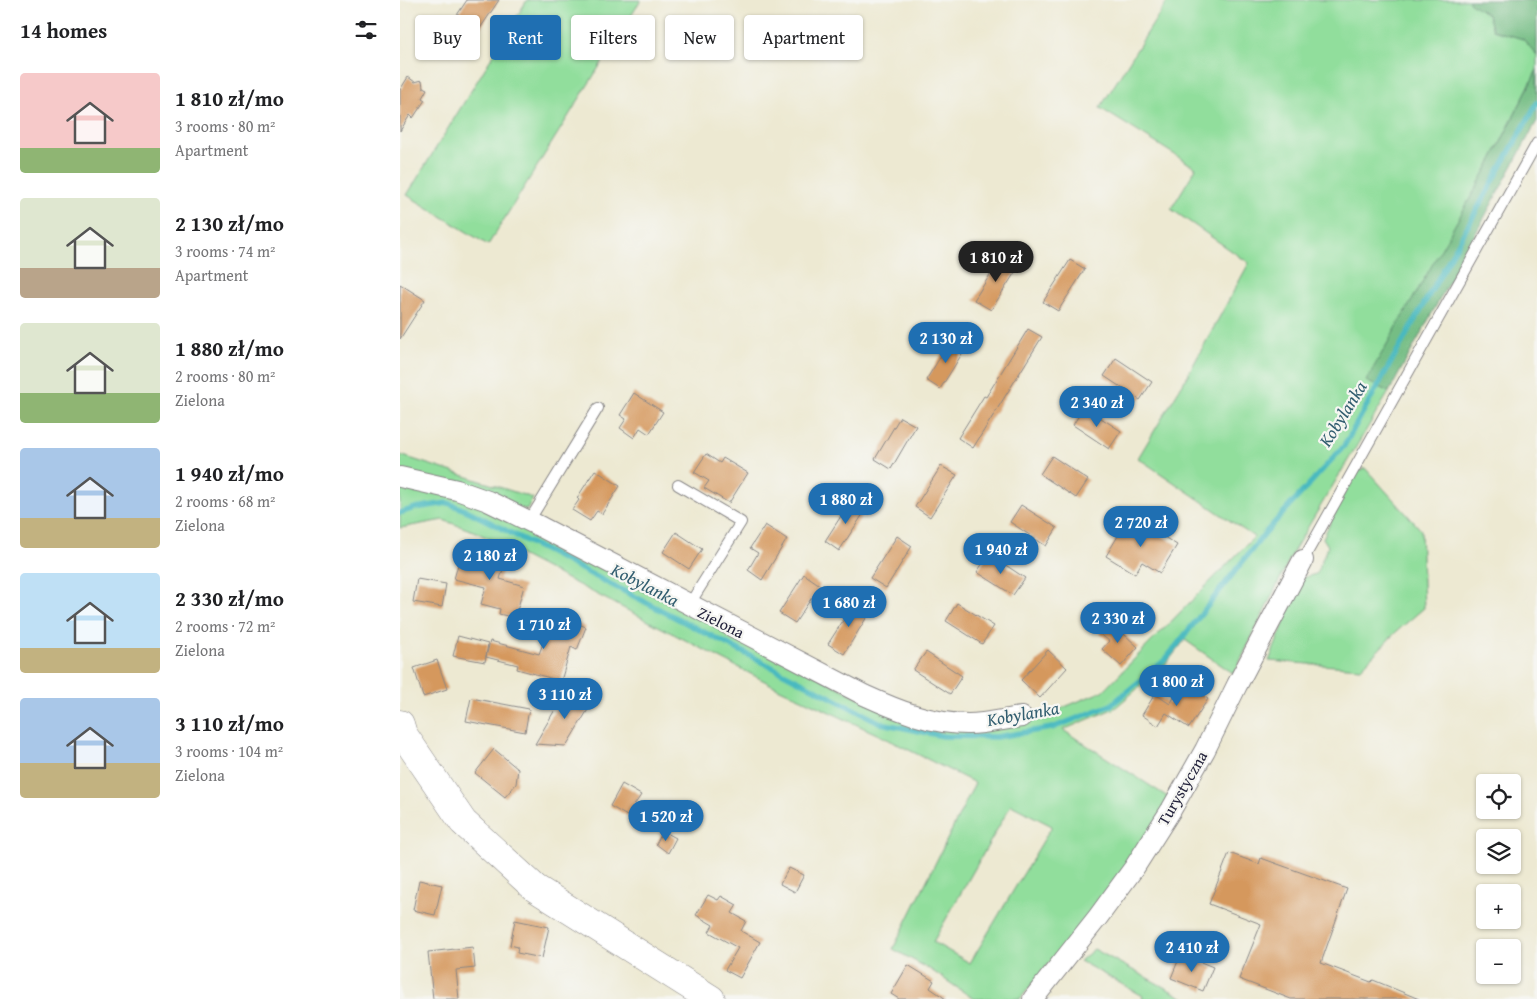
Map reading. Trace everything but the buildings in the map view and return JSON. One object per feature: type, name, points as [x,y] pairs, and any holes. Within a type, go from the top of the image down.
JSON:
[{"type":"street","name":"Zielona","points":[[400,477],[457,490],[488,501],[864,695],[901,711],[936,721],[969,724],[1022,717]]},
{"type":"street","name":"Turystyczna","points":[[1033,999],[1129,875],[1171,810],[1205,750],[1303,560]]},
{"type":"street","points":[[400,724],[403,734],[463,822],[535,888],[711,999]]},
{"type":"lane","points":[[1303,560],[1537,143]]},
{"type":"lane","points":[[529,521],[598,408]]},
{"type":"lane","points":[[678,485],[741,522],[689,605]]},
{"type":"green space","points":[[527,0],[641,0],[632,15],[571,15],[571,60],[604,60],[488,245],[407,195],[490,60],[561,60],[561,15],[518,15]]},
{"type":"green space","points":[[1168,0],[1469,0],[1488,15],[1493,30],[1523,39],[1537,55],[1537,70],[1493,158],[1367,381],[1389,392],[1293,552],[1234,674],[1185,640],[1166,664],[1115,708],[1063,730],[1171,799],[1132,861],[1020,999],[974,999],[931,970],[893,949],[975,783],[879,735],[780,689],[476,532],[443,520],[400,528],[400,484],[461,496],[897,717],[1015,723],[1038,718],[1103,691],[1254,537],[1138,458],[1185,380],[1249,263],[1171,209],[1196,168],[1100,108]],"holes":[[[1011,805],[1052,826],[970,963],[933,942]]]},
{"type":"green space","points":[[1469,0],[1537,0],[1537,55],[1523,39],[1493,30],[1488,15],[1469,2]]},
{"type":"green space","points":[[1537,70],[1537,121],[1389,392],[1366,381],[1493,158]]},
{"type":"green space","points":[[400,455],[533,498],[527,510],[400,473]]},
{"type":"green space","points":[[1365,468],[1421,530],[1424,608],[1396,632],[1361,668],[1269,661],[1302,578],[1316,574],[1328,546],[1323,538],[1353,474]]},
{"type":"green space","points":[[1094,949],[1186,999],[1142,999],[1143,996],[1080,961]]},
{"type":"waterway","name":"Kobylanka","points":[[400,513],[415,508],[448,503],[470,512],[881,723],[943,736],[996,737],[1052,728],[1111,705],[1166,659],[1265,533],[1344,446],[1537,103]]}]
